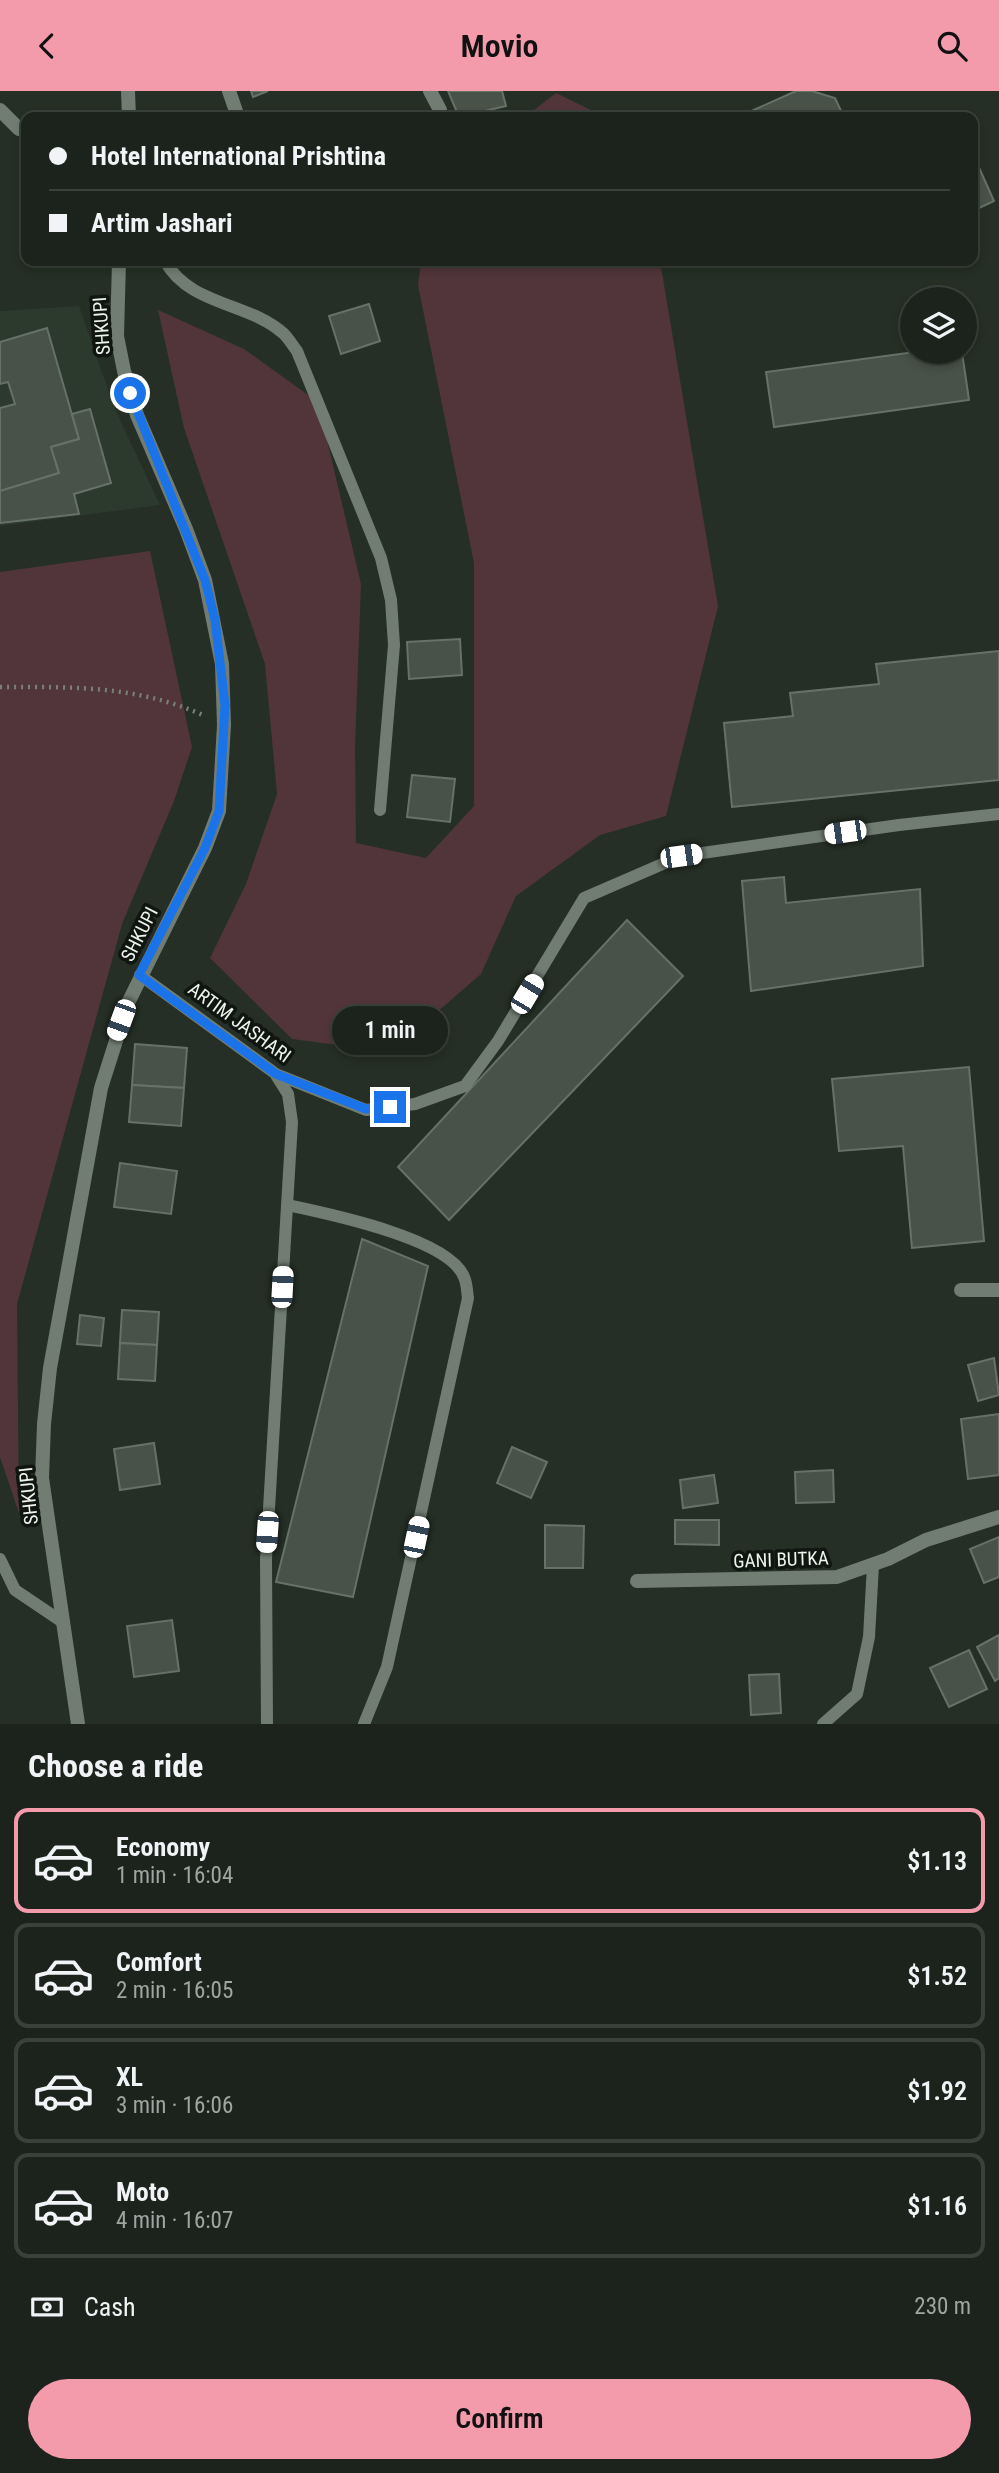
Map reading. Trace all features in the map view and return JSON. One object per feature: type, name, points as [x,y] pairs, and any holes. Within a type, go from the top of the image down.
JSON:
[{"type":"street","points":[[128,91],[129,112]]},
{"type":"street","points":[[229,91],[236,112]]},
{"type":"street","points":[[430,91],[440,110]]},
{"type":"street","points":[[0,110],[21,130]]},
{"type":"street","name":"SHKUPI","points":[[78,1724],[42,1478],[50,1368],[101,1088],[115,1037],[139,975],[205,848],[219,811],[224,725],[222,664],[205,580],[187,529],[136,415],[124,371],[117,336],[119,266]]},
{"type":"street","points":[[961,1290],[999,1290]]},
{"type":"street","name":"GANI BUTKA","points":[[637,1581],[837,1577],[873,1565],[926,1540],[999,1517]]},
{"type":"lane","points":[[168,266],[190,287],[219,303],[260,319],[283,333],[297,351],[381,558],[391,600],[394,645],[380,810]]},
{"type":"lane","name":"ARTIM JASHARI","points":[[139,975],[276,1074],[366,1109],[415,1104],[465,1086],[498,1041],[584,898],[681,856],[899,825],[999,814]]},
{"type":"lane","points":[[267,1724],[266,1559],[292,1122],[288,1094],[276,1074]]},
{"type":"lane","points":[[287,1205],[360,1221],[438,1251],[464,1275],[468,1298],[387,1667],[364,1724]]},
{"type":"lane","points":[[0,1559],[15,1590],[64,1623]]},
{"type":"lane","points":[[823,1724],[857,1693],[869,1637],[873,1565]]},
{"type":"path","points":[[0,687],[85,686],[143,695],[173,702],[224,725]]},
{"type":"shaded area","points":[[556,93],[595,112],[531,112]]},
{"type":"shaded area","points":[[420,266],[661,266],[718,606],[666,816],[600,835],[516,896],[481,974],[391,1052],[292,1039],[210,958],[246,884],[277,794],[265,664],[184,428],[158,310],[244,349],[318,402],[361,584],[355,746],[356,843],[426,858],[474,806],[474,563],[418,285]]},
{"type":"shaded area","points":[[79,306],[114,407],[160,505],[0,526],[0,311]]},
{"type":"shaded area","points":[[150,551],[192,747],[174,801],[122,924],[17,1304],[19,1513],[0,1457],[0,572]]},
{"type":"building","points":[[251,91],[268,91],[253,97]]},
{"type":"building","points":[[448,91],[502,91],[506,106],[480,112],[457,112]]},
{"type":"building","points":[[796,91],[812,91],[835,98],[842,112],[749,112]]},
{"type":"building","points":[[978,165],[994,201],[978,209]]},
{"type":"building","points":[[369,304],[380,341],[341,354],[329,316]]},
{"type":"building","points":[[47,328],[79,439],[51,447],[59,473],[0,491],[0,408],[15,404],[8,382],[0,384],[0,342]]},
{"type":"building","points":[[900,354],[900,364],[964,364],[969,400],[774,427],[766,372]]},
{"type":"building","points":[[90,409],[111,483],[74,494],[79,514],[0,523],[0,491],[59,473],[51,447],[79,439],[72,414]]},
{"type":"building","points":[[460,639],[462,675],[409,679],[407,642]]},
{"type":"building","points":[[999,651],[999,780],[732,807],[724,723],[793,716],[790,693],[879,684],[876,664]]},
{"type":"building","points":[[412,775],[455,779],[450,822],[407,817]]},
{"type":"building","points":[[784,877],[786,903],[920,889],[923,966],[751,991],[742,881]]},
{"type":"building","points":[[627,920],[683,976],[449,1220],[398,1167]]},
{"type":"building","points":[[135,1044],[187,1048],[184,1088],[132,1085]]},
{"type":"building","points":[[969,1067],[984,1241],[912,1248],[903,1146],[839,1151],[832,1079]]},
{"type":"building","points":[[132,1085],[184,1088],[181,1126],[129,1122]]},
{"type":"building","points":[[120,1163],[177,1171],[171,1214],[114,1207]]},
{"type":"building","points":[[362,1239],[428,1266],[353,1597],[276,1582]]},
{"type":"building","points":[[122,1310],[159,1312],[157,1345],[120,1343]]},
{"type":"building","points":[[80,1315],[104,1318],[101,1346],[77,1344]]},
{"type":"building","points":[[120,1343],[157,1345],[155,1381],[118,1379]]},
{"type":"building","points":[[994,1358],[999,1395],[978,1401],[968,1365]]},
{"type":"building","points":[[999,1414],[999,1475],[968,1479],[961,1419]]},
{"type":"building","points":[[154,1443],[160,1484],[120,1490],[114,1449]]},
{"type":"building","points":[[512,1447],[547,1462],[531,1498],[497,1483]]},
{"type":"building","points":[[833,1470],[834,1502],[796,1503],[795,1472]]},
{"type":"building","points":[[714,1475],[718,1503],[683,1508],[680,1480]]},
{"type":"building","points":[[675,1520],[719,1520],[719,1545],[675,1544]]},
{"type":"building","points":[[545,1525],[584,1526],[583,1568],[545,1568]]},
{"type":"building","points":[[999,1537],[999,1577],[984,1583],[970,1549]]},
{"type":"building","points":[[172,1620],[179,1671],[134,1677],[127,1626]]},
{"type":"building","points":[[999,1635],[999,1678],[995,1681],[977,1647]]},
{"type":"building","points":[[969,1650],[987,1689],[949,1707],[930,1668]]},
{"type":"building","points":[[779,1674],[781,1713],[751,1715],[749,1675]]},
{"type":"route","points":[[130,393],[136,415],[187,529],[205,580],[215,620],[225,705],[219,811],[205,848],[139,975],[276,1074],[366,1109],[390,1107]]}]
